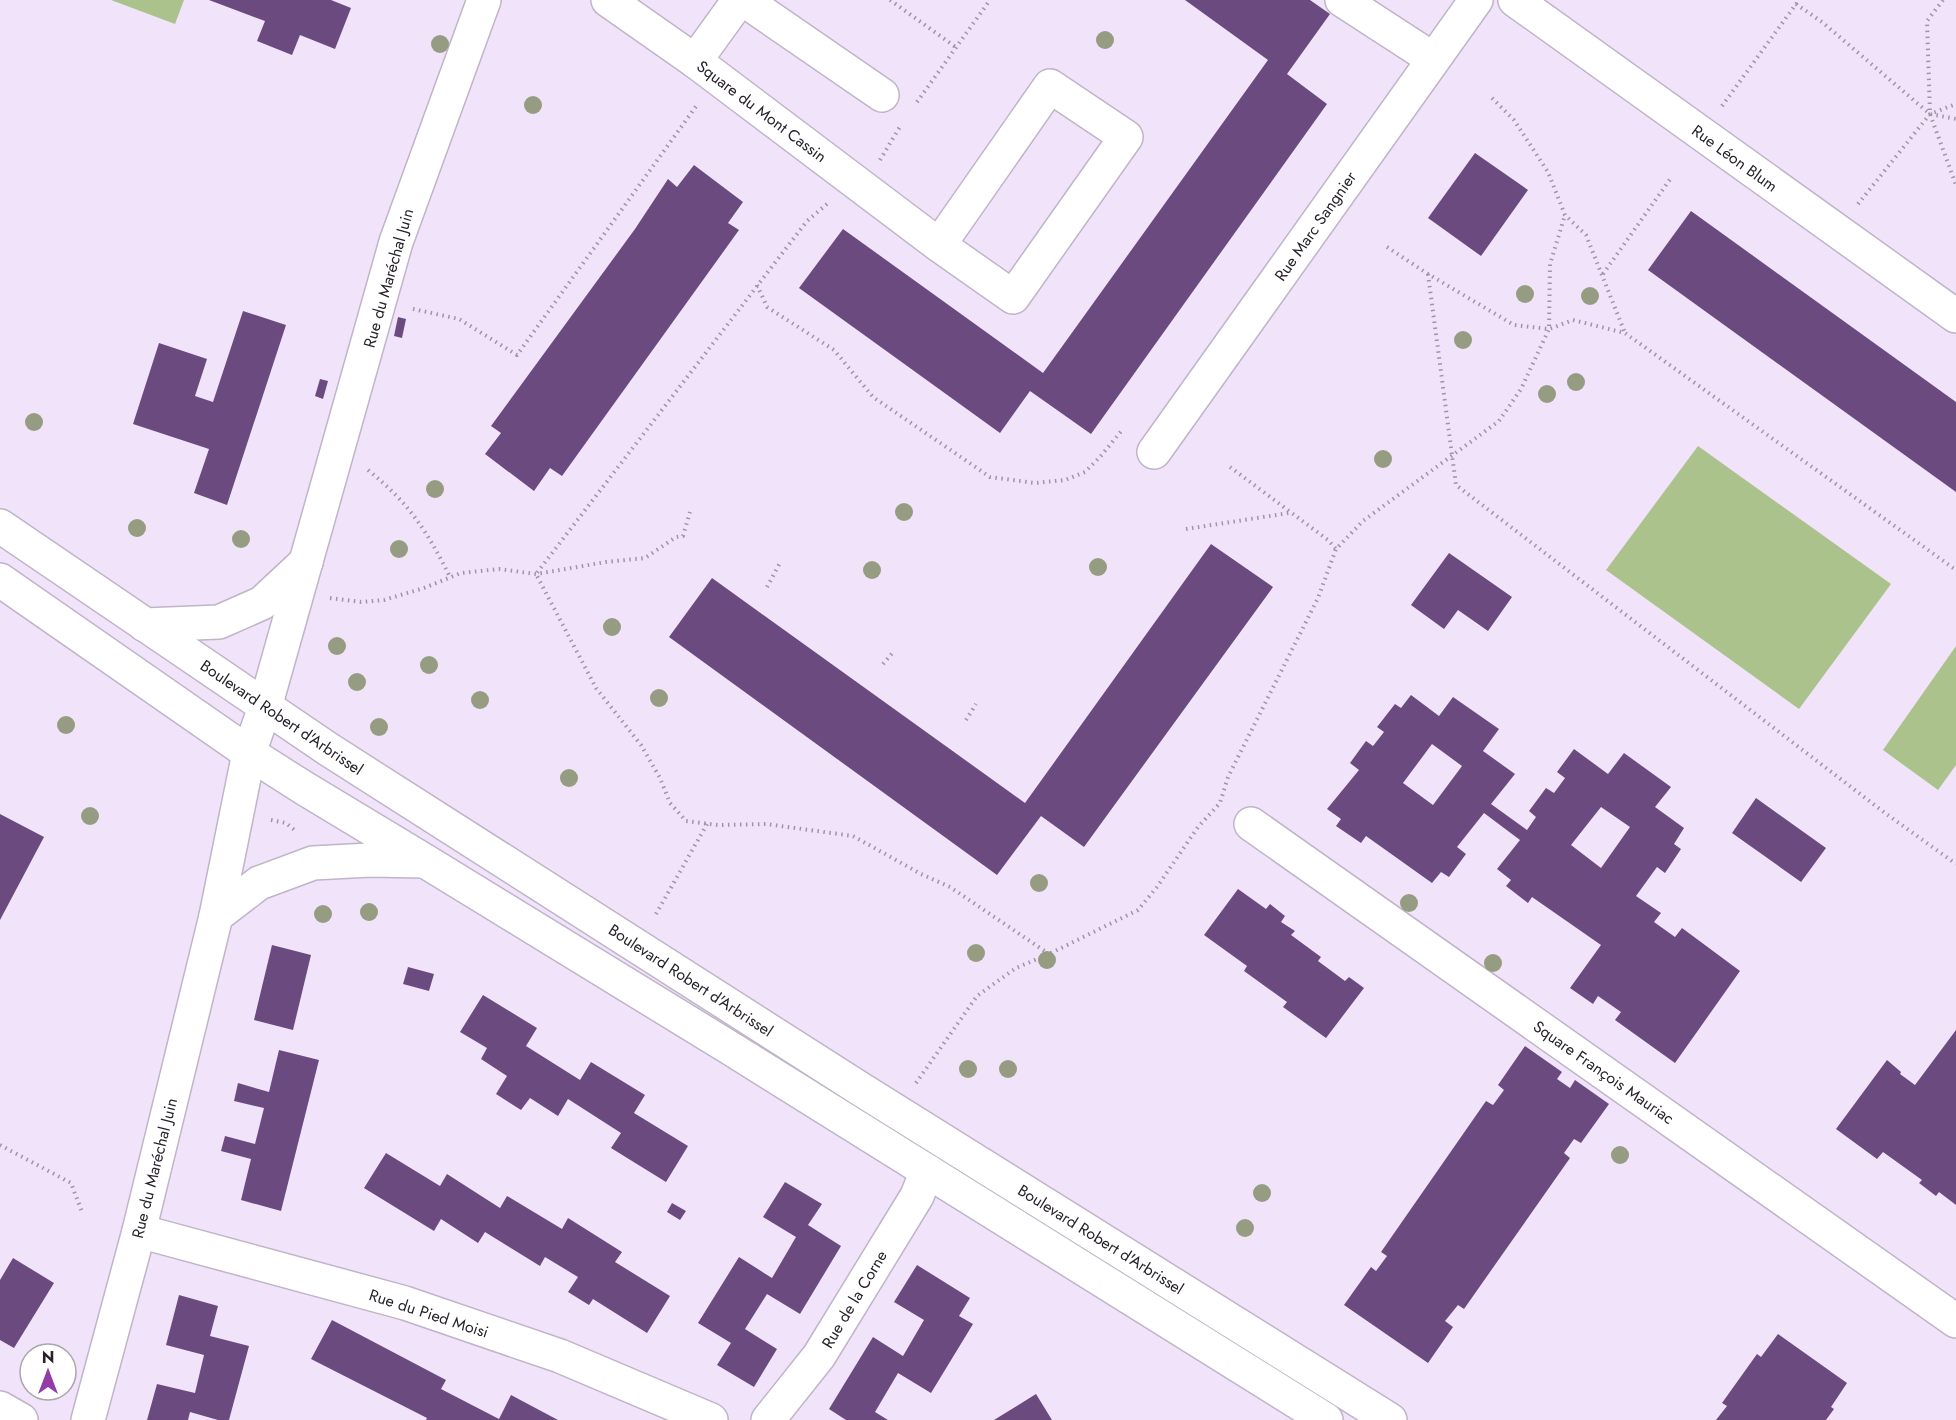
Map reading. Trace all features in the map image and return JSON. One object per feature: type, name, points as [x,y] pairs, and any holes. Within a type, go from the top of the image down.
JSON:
[{"type":"street","name":"Rue du Maréchal Juin","points":[[88,1420],[139,1231],[216,916],[249,753],[265,707],[396,242],[484,0]]},
{"type":"street","name":"Square du Mont Cassin","points":[[608,0],[695,61],[927,235],[1013,297],[1126,137],[1050,86],[927,235]]},
{"type":"street","points":[[695,61],[739,0]]},
{"type":"street","points":[[744,0],[882,96]]},
{"type":"street","points":[[1342,0],[1433,59]]},
{"type":"street","name":"Rue Marc Sangnier","points":[[1154,452],[1476,0]]},
{"type":"street","name":"Rue Léon Blum","points":[[1515,0],[1956,316]]},
{"type":"street","name":"Boulevard Robert d'Arbrissel","points":[[0,526],[265,707],[862,1090],[1390,1420]]},
{"type":"street","points":[[145,625],[219,622],[262,603],[306,562]]},
{"type":"street","name":"Boulevard Robert d'Arbrissel","points":[[0,580],[249,753],[304,788],[927,1171],[1326,1420]]},
{"type":"street","name":"Square François Mauriac","points":[[1251,824],[1956,1321]]},
{"type":"street","points":[[216,916],[259,883],[313,863],[370,860],[425,861]]},
{"type":"street","name":"Rue de la Corne","points":[[768,1420],[819,1356],[917,1196],[927,1171]]},
{"type":"street","name":"Rue du Pied Moisi","points":[[139,1231],[405,1303],[560,1356],[711,1420]]},
{"type":"street","points":[[0,1408],[21,1420]]},
{"type":"path","points":[[890,0],[957,48],[990,0]]},
{"type":"path","points":[[1943,0],[1927,21],[1930,114],[1956,185]]},
{"type":"path","points":[[1719,111],[1797,2],[1930,114],[1956,119]]},
{"type":"path","points":[[1492,98],[1514,120],[1548,172],[1565,215],[1586,235],[1624,333]]},
{"type":"path","points":[[409,308],[459,319],[517,355],[699,102]]},
{"type":"path","points":[[1852,211],[1930,114],[1956,104]]},
{"type":"path","points":[[1602,275],[1671,178]]},
{"type":"path","points":[[536,574],[807,221],[830,201]]},
{"type":"path","points":[[915,1084],[977,996],[1016,968],[1138,910],[1157,887],[1198,827],[1220,804],[1228,777],[1318,598],[1336,549],[1363,521],[1499,421],[1521,389],[1549,329],[1550,264],[1565,215]]},
{"type":"path","points":[[1387,247],[1428,274],[1514,324],[1549,329],[1573,320],[1624,333],[1956,570]]},
{"type":"path","points":[[1428,274],[1456,485],[1956,864]]},
{"type":"path","points":[[757,285],[767,307],[834,350],[873,397],[990,477],[1035,483],[1065,480],[1085,472],[1123,429]]},
{"type":"path","points":[[362,466],[405,503],[432,540],[450,577]]},
{"type":"path","points":[[1230,467],[1328,540],[1336,549]]},
{"type":"path","points":[[326,598],[361,602],[384,600],[424,588],[461,573],[499,569],[536,574],[645,558],[676,537],[683,536],[690,512]]},
{"type":"path","points":[[1186,529],[1290,513]]},
{"type":"path","points":[[767,587],[781,561]]},
{"type":"path","points":[[536,574],[596,688],[641,745],[660,778],[670,803],[686,821],[707,824],[766,824],[853,836],[921,874],[950,887],[1049,954]]},
{"type":"path","points":[[883,664],[894,651]]},
{"type":"path","points":[[966,720],[976,704]]},
{"type":"path","points":[[656,914],[707,824]]},
{"type":"path","points":[[0,1145],[71,1183],[82,1212]]},
{"type":"green space","points":[[111,0],[184,0],[175,24]]},
{"type":"green space","points":[[1698,446],[1891,584],[1799,709],[1606,570]]},
{"type":"green space","points":[[1956,646],[1956,765],[1938,790],[1883,750]]},
{"type":"building","points":[[209,0],[331,0],[351,8],[335,49],[300,35],[292,55],[257,41],[265,21]]},
{"type":"building","points":[[1185,0],[1310,0],[1330,14],[1287,74],[1327,104],[1091,434],[1030,391],[1000,433],[799,288],[843,229],[1043,373],[1268,60]]},
{"type":"building","points":[[1475,153],[1528,190],[1481,256],[1428,218]]},
{"type":"building","points":[[694,165],[743,202],[728,223],[739,230],[562,476],[550,468],[534,491],[485,454],[501,433],[491,426],[635,229],[668,179],[677,187]]},
{"type":"building","points":[[1691,211],[1956,402],[1956,492],[1648,270]]},
{"type":"building","points":[[243,311],[286,325],[227,505],[194,493],[209,449],[133,424],[159,343],[207,359],[195,396],[213,402]]},
{"type":"building","points":[[398,317],[406,319],[402,338],[394,336]]},
{"type":"building","points":[[320,379],[328,381],[323,399],[315,396]]},
{"type":"building","points":[[1211,544],[1273,587],[1084,847],[1041,816],[997,875],[669,637],[712,578],[1025,803]]},
{"type":"building","points":[[1449,553],[1512,597],[1488,631],[1458,610],[1444,629],[1411,605]]},
{"type":"building","points":[[1411,695],[1439,716],[1453,697],[1499,729],[1483,751],[1515,774],[1491,804],[1527,830],[1536,817],[1529,811],[1546,788],[1554,793],[1565,778],[1557,772],[1574,749],[1608,774],[1624,753],[1671,787],[1655,807],[1684,828],[1674,844],[1681,849],[1665,873],[1657,867],[1636,896],[1661,913],[1654,922],[1675,937],[1682,928],[1740,971],[1675,1063],[1615,1020],[1621,1012],[1598,996],[1593,1004],[1570,988],[1601,945],[1532,897],[1528,903],[1506,886],[1511,880],[1497,869],[1520,840],[1484,813],[1457,847],[1466,854],[1449,877],[1441,872],[1432,883],[1366,836],[1361,843],[1336,826],[1341,819],[1327,809],[1359,770],[1350,763],[1366,741],[1373,746],[1384,732],[1377,727],[1395,704],[1401,708]],"holes":[[[1432,744],[1462,766],[1433,805],[1403,783]],[[1601,807],[1630,827],[1601,868],[1571,845]]]},
{"type":"building","points":[[1756,798],[1826,848],[1801,882],[1732,833]]},
{"type":"building","points":[[0,814],[44,837],[0,920]]},
{"type":"building","points":[[1238,889],[1266,909],[1270,904],[1285,916],[1281,922],[1295,931],[1291,935],[1321,957],[1318,961],[1345,981],[1349,977],[1364,988],[1326,1038],[1283,1007],[1287,1002],[1244,971],[1247,966],[1204,935]]},
{"type":"building","points":[[272,945],[311,955],[293,1030],[254,1020]]},
{"type":"building","points":[[408,967],[434,974],[429,991],[403,984]]},
{"type":"building","points":[[483,995],[537,1028],[526,1046],[580,1080],[591,1062],[645,1095],[634,1113],[688,1146],[666,1182],[611,1148],[621,1133],[568,1099],[558,1116],[530,1098],[521,1110],[496,1094],[507,1076],[481,1059],[487,1048],[460,1032]]},
{"type":"building","points":[[1956,1030],[1956,1205],[1939,1192],[1936,1196],[1919,1183],[1922,1180],[1883,1152],[1877,1159],[1836,1129],[1887,1060],[1915,1085]]},
{"type":"building","points":[[1525,1046],[1562,1072],[1557,1079],[1570,1088],[1575,1080],[1609,1104],[1581,1143],[1574,1139],[1564,1153],[1570,1158],[1464,1309],[1458,1305],[1445,1321],[1453,1327],[1428,1363],[1344,1305],[1371,1267],[1376,1271],[1387,1256],[1381,1252],[1486,1101],[1493,1105],[1504,1090],[1498,1085]]},
{"type":"building","points":[[279,1050],[319,1060],[281,1211],[241,1200],[251,1159],[221,1151],[225,1136],[255,1144],[264,1108],[234,1101],[238,1083],[269,1092]]},
{"type":"building","points":[[386,1153],[440,1186],[447,1174],[500,1208],[507,1196],[562,1229],[568,1218],[622,1252],[615,1262],[670,1296],[647,1333],[593,1299],[589,1305],[568,1292],[578,1277],[545,1257],[540,1266],[485,1232],[478,1243],[441,1219],[434,1231],[364,1188]]},
{"type":"building","points":[[785,1182],[822,1204],[808,1225],[841,1246],[800,1314],[767,1294],[745,1329],[777,1349],[754,1387],[717,1365],[731,1343],[698,1323],[739,1257],[772,1278],[796,1237],[763,1217]]},
{"type":"building","points":[[672,1203],[686,1211],[680,1220],[667,1212]]},
{"type":"building","points":[[13,1258],[54,1283],[14,1348],[0,1340],[0,1280]]},
{"type":"building","points":[[917,1265],[970,1298],[959,1316],[973,1324],[931,1393],[898,1373],[875,1412],[888,1420],[846,1420],[829,1409],[873,1337],[903,1356],[924,1320],[894,1302]]},
{"type":"building","points":[[179,1295],[218,1306],[210,1336],[249,1346],[229,1420],[218,1420],[190,1412],[188,1420],[147,1420],[157,1384],[195,1393],[204,1355],[166,1345]]},
{"type":"building","points":[[332,1320],[446,1380],[441,1389],[499,1419],[511,1395],[558,1420],[426,1420],[427,1418],[311,1359]]},
{"type":"building","points":[[1778,1334],[1847,1383],[1831,1407],[1834,1409],[1826,1420],[1716,1420],[1727,1406],[1722,1403],[1757,1354],[1761,1357]]},
{"type":"building","points":[[1036,1394],[1052,1420],[994,1420]]}]
